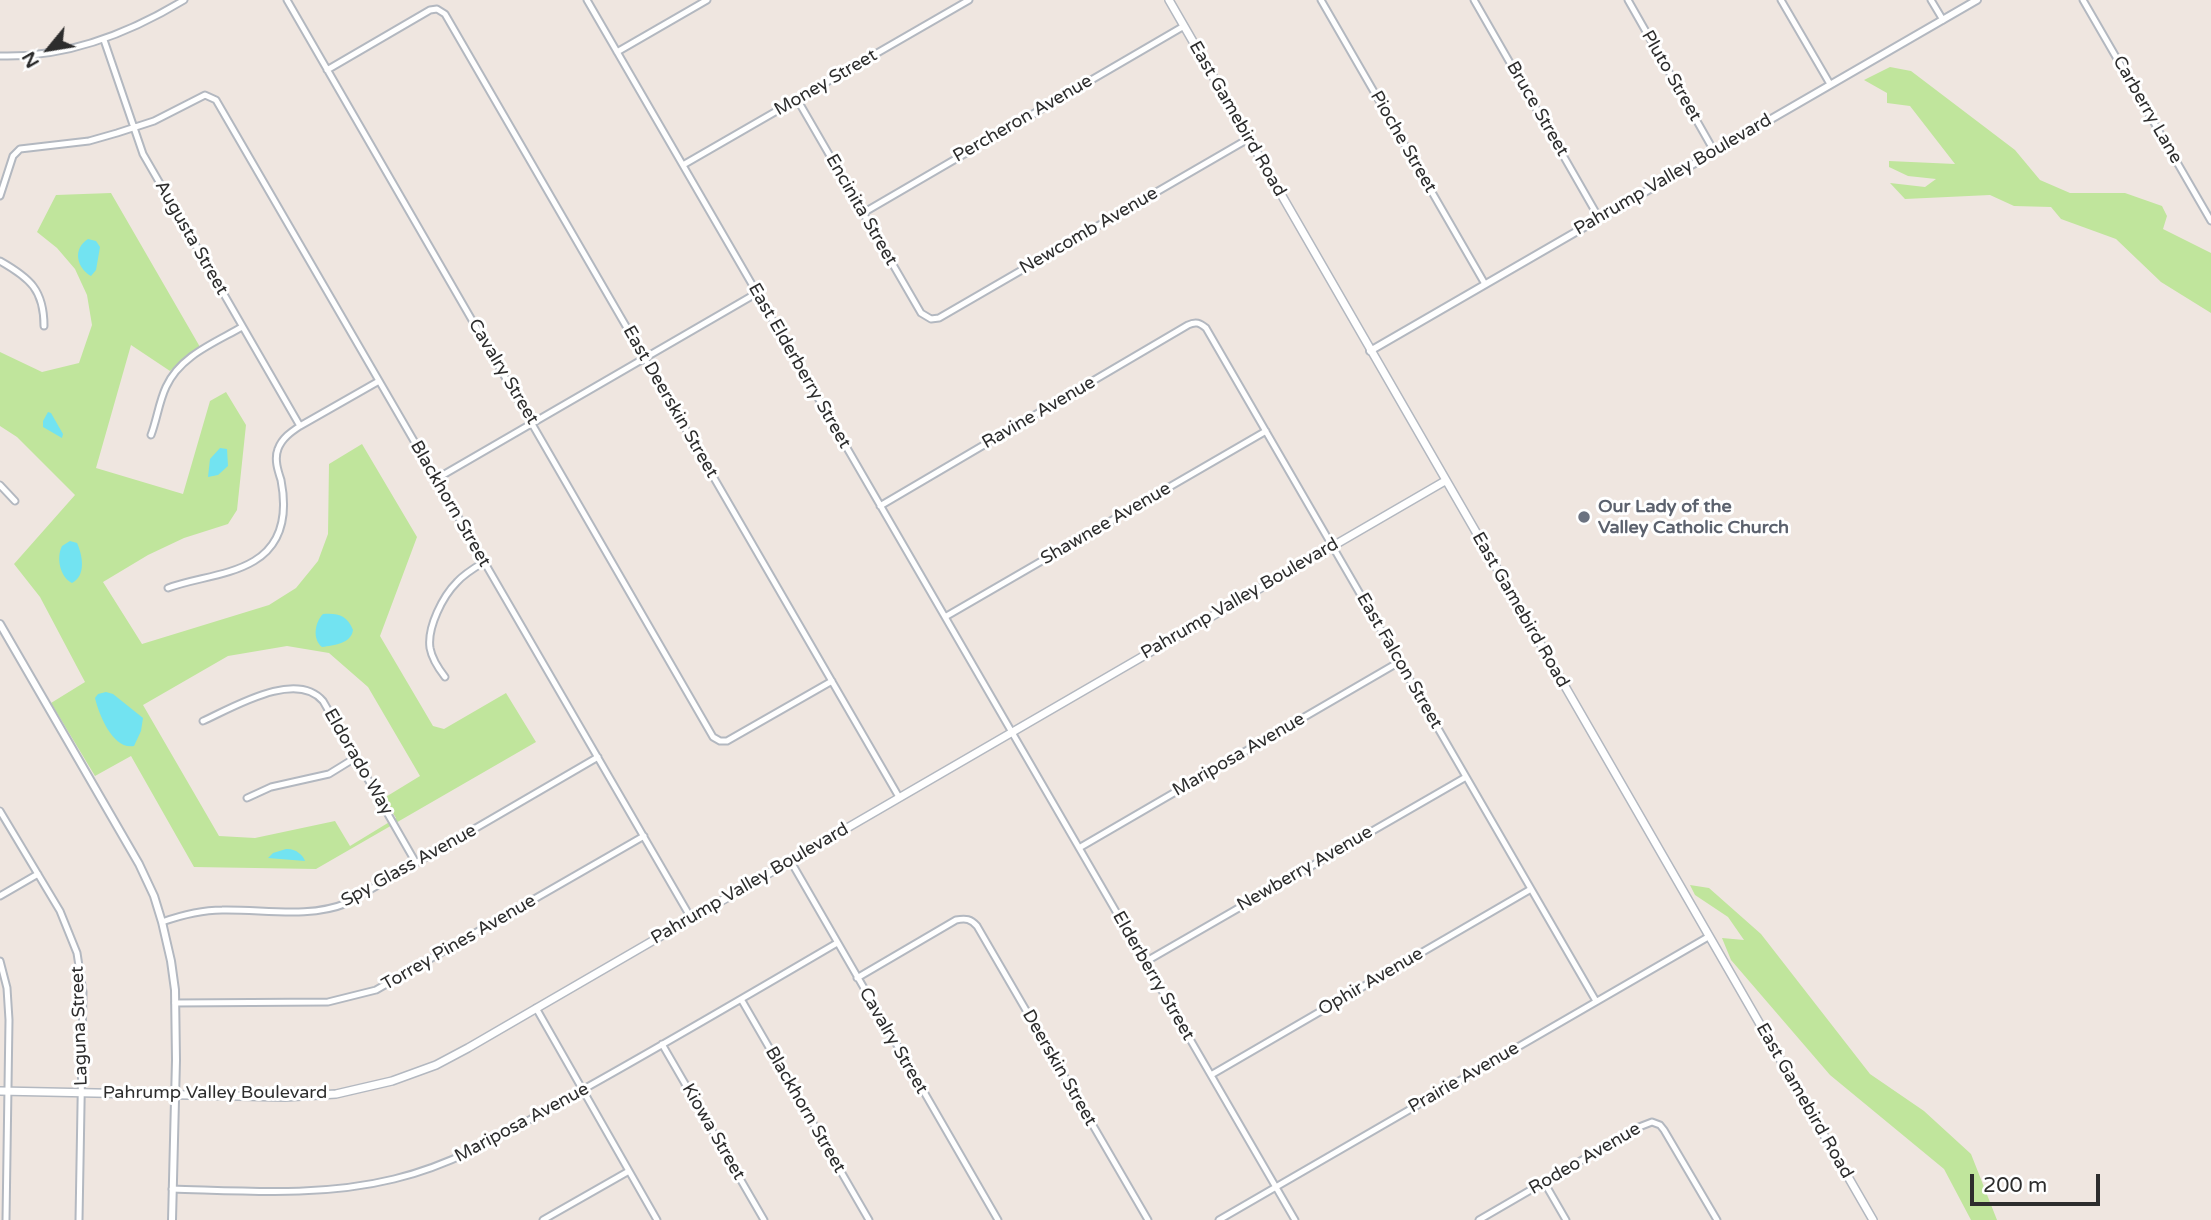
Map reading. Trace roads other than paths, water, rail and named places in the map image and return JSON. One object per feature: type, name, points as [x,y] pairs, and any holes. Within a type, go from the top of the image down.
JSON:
[{"type":"main road","name":"East Gamebird Road","points":[[1169,0],[1872,1220]]},
{"type":"main road","name":"Pahrump Valley Boulevard","points":[[3,1091],[305,1097],[336,1094],[381,1084],[436,1065],[1445,481]]},
{"type":"street","points":[[0,56],[39,55],[104,40],[134,28],[184,0]]},
{"type":"street","name":"Cavalry Street","points":[[287,0],[713,737],[727,741],[832,681]]},
{"type":"street","name":"East Elderberry Street","points":[[587,0],[1012,732]]},
{"type":"street","points":[[617,52],[707,0]]},
{"type":"street","name":"Money Street","points":[[683,165],[969,0]]},
{"type":"street","name":"Pioche Street","points":[[1321,0],[1485,284]]},
{"type":"street","name":"Bruce Street","points":[[1474,0],[1600,218]]},
{"type":"street","name":"Pluto Street","points":[[1628,0],[1714,151]]},
{"type":"street","points":[[1781,0],[1830,85]]},
{"type":"street","points":[[1931,0],[1943,20]]},
{"type":"street","name":"Pahrump Valley Boulevard","points":[[1370,351],[1977,0]]},
{"type":"street","name":"Carberry Lane","points":[[2083,0],[2211,221]]},
{"type":"street","name":"East Deerskin Street","points":[[327,70],[430,10],[438,9],[444,14],[899,797]]},
{"type":"street","name":"Percheron Avenue","points":[[863,214],[1184,26]]},
{"type":"street","name":"Augusta Street","points":[[104,40],[132,128],[156,178],[300,426]]},
{"type":"street","name":"Blackhorn Street","points":[[132,128],[172,113],[205,95],[216,100],[691,918]]},
{"type":"street","name":"Encinita Street","points":[[797,99],[921,313],[928,318]]},
{"type":"street","points":[[0,196],[13,156],[20,149],[89,141],[132,128]]},
{"type":"street","name":"Newcomb Avenue","points":[[928,318],[939,318],[1248,139]]},
{"type":"street","points":[[0,261],[24,276],[36,289],[41,301],[44,326]]},
{"type":"street","points":[[436,479],[757,293]]},
{"type":"street","name":"Ravine Avenue","points":[[880,506],[1188,325],[1199,323]]},
{"type":"street","name":"East Falcon Street","points":[[1199,323],[1206,328],[1597,1001]]},
{"type":"street","points":[[151,435],[166,386],[180,365],[197,352],[242,327]]},
{"type":"street","points":[[168,588],[242,566],[254,561],[271,546],[278,535],[284,514],[277,451],[284,438],[379,381]]},
{"type":"street","name":"Shawnee Avenue","points":[[946,617],[1266,431]]},
{"type":"street","points":[[0,485],[15,501]]},
{"type":"street","points":[[445,677],[430,651],[433,623],[458,580],[484,562]]},
{"type":"street","points":[[0,624],[139,864],[154,896],[162,922],[171,961],[175,1003],[172,1220]]},
{"type":"street","name":"Mariposa Avenue","points":[[1079,848],[1399,662]]},
{"type":"street","name":"Eldorado Way","points":[[203,721],[252,697],[304,689],[320,698],[416,863]]},
{"type":"street","name":"Elderberry Street","points":[[1012,732],[1296,1220]]},
{"type":"street","name":"Spy Glass Avenue","points":[[162,922],[203,911],[312,912],[333,909],[598,757]]},
{"type":"street","points":[[247,798],[271,787],[329,774],[355,758]]},
{"type":"street","name":"Newberry Avenue","points":[[1145,962],[1466,776]]},
{"type":"street","name":"Laguna Street","points":[[0,811],[66,924],[77,953],[83,992],[79,1220]]},
{"type":"street","name":"Torrey Pines Avenue","points":[[175,1003],[328,1002],[376,990],[644,836]]},
{"type":"street","name":"Cavalry Street","points":[[790,860],[998,1220]]},
{"type":"street","points":[[0,896],[38,874]]},
{"type":"street","name":"Ophir Avenue","points":[[1211,1075],[1531,888]]},
{"type":"street","name":"Deerskin Street","points":[[857,978],[956,920],[968,919],[977,926],[1148,1220]]},
{"type":"street","name":"Prairie Avenue","points":[[1219,1220],[1708,937]]},
{"type":"street","name":"Mariposa Avenue","points":[[172,1189],[300,1192],[361,1186],[394,1179],[459,1158],[583,1090],[837,943]]},
{"type":"street","points":[[0,961],[9,1005],[3,1091],[6,1220]]},
{"type":"street","name":"Blackhorn Street","points":[[741,999],[869,1220]]},
{"type":"street","points":[[536,1008],[657,1220]]},
{"type":"street","name":"Kiowa Street","points":[[662,1044],[764,1220]]},
{"type":"street","name":"Rodeo Avenue","points":[[1479,1220],[1639,1127],[1656,1122],[1664,1130],[1717,1220]]},
{"type":"street","points":[[543,1220],[629,1171]]},
{"type":"street","points":[[1545,1182],[1566,1220]]},
{"type":"water","points":[[88,239],[96,241],[100,247],[96,270],[91,276],[82,268],[78,258],[80,248]]},
{"type":"water","points":[[48,412],[63,434],[62,438],[43,427]]},
{"type":"water","points":[[220,448],[227,449],[228,466],[218,475],[208,477],[210,459]]},
{"type":"water","points":[[70,541],[77,543],[82,560],[80,576],[72,583],[62,572],[59,561],[62,546]]},
{"type":"water","points":[[323,614],[345,618],[351,625],[352,635],[341,643],[322,647],[317,640],[316,630]]},
{"type":"water","points":[[106,692],[113,694],[143,718],[134,746],[120,743],[108,730],[95,698]]},
{"type":"water","points":[[286,849],[298,852],[305,861],[268,858],[273,853]]},
{"type":"place","name":"Our Lady of the Valley Catholic Church","points":[[1584,517]]}]
